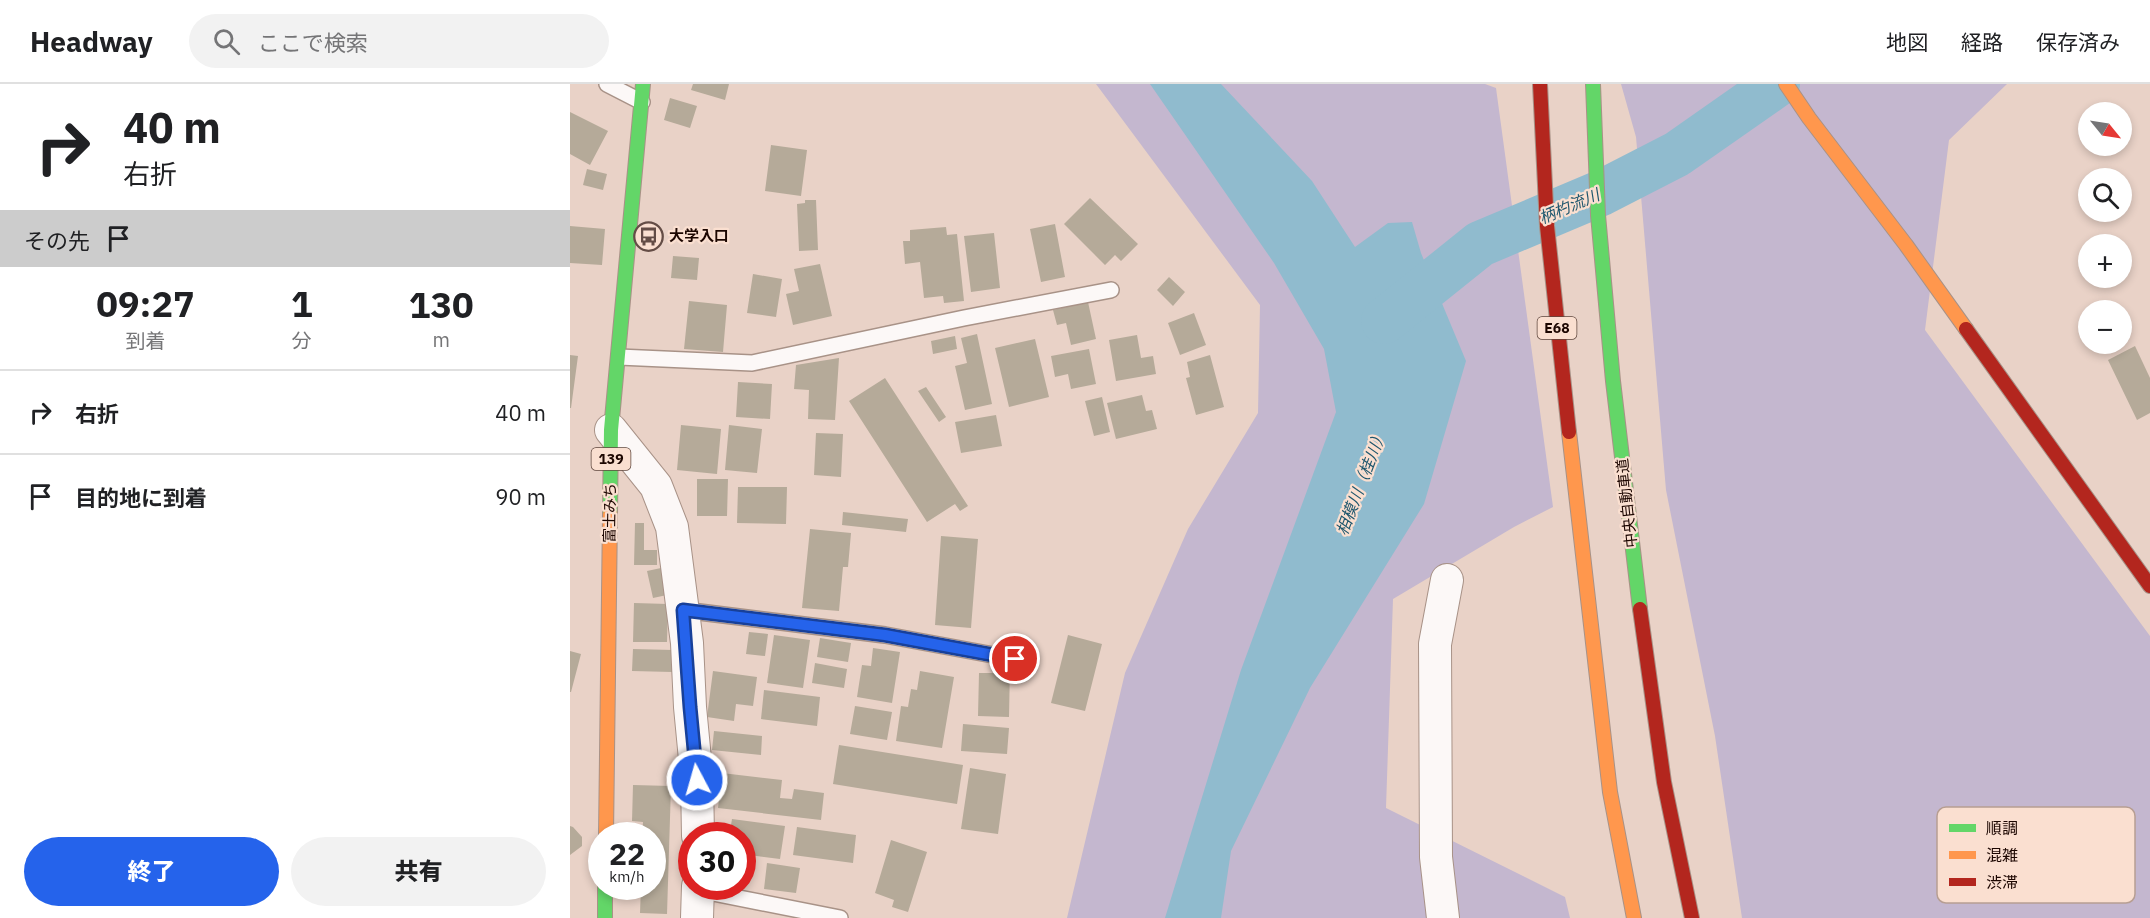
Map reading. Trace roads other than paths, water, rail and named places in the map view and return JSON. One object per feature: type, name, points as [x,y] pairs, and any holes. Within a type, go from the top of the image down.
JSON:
[{"type":"main road","name":"富士みち","points":[[606,822],[611,430],[643,84]]},
{"type":"main road","name":"E68","points":[[1540,84],[1547,226],[1583,570],[1610,792],[1634,918]]},
{"type":"main road","name":"中央自動車道","points":[[1593,84],[1598,215],[1613,381],[1633,560],[1664,782],[1692,918]]},
{"type":"main road","points":[[1786,84],[1905,245],[2150,586]]},
{"type":"main road","points":[[605,900],[605,918]]},
{"type":"street","points":[[611,430],[656,486],[672,527],[683,610],[697,780],[698,822]]},
{"type":"street","points":[[1443,918],[1436,857],[1435,644],[1447,580]]},
{"type":"lane","points":[[607,84],[642,102]]},
{"type":"lane","points":[[619,357],[752,363],[964,318],[1111,290]]},
{"type":"lane","points":[[683,610],[885,635],[1015,659]]},
{"type":"lane","points":[[712,900],[840,918]]},
{"type":"water","name":"相模川（桂川）","points":[[1150,84],[1221,84],[1312,181],[1355,247],[1388,223],[1412,222],[1421,253],[1466,361],[1424,504],[1310,688],[1231,851],[1221,918],[1165,918],[1241,670],[1336,412],[1324,349],[1274,263]]},
{"type":"waterway","name":"柄杓流川","points":[[1384,321],[1480,244],[1601,193],[1677,154],[1777,84]]},
{"type":"place","name":"大学入口","points":[[648,236]]}]
